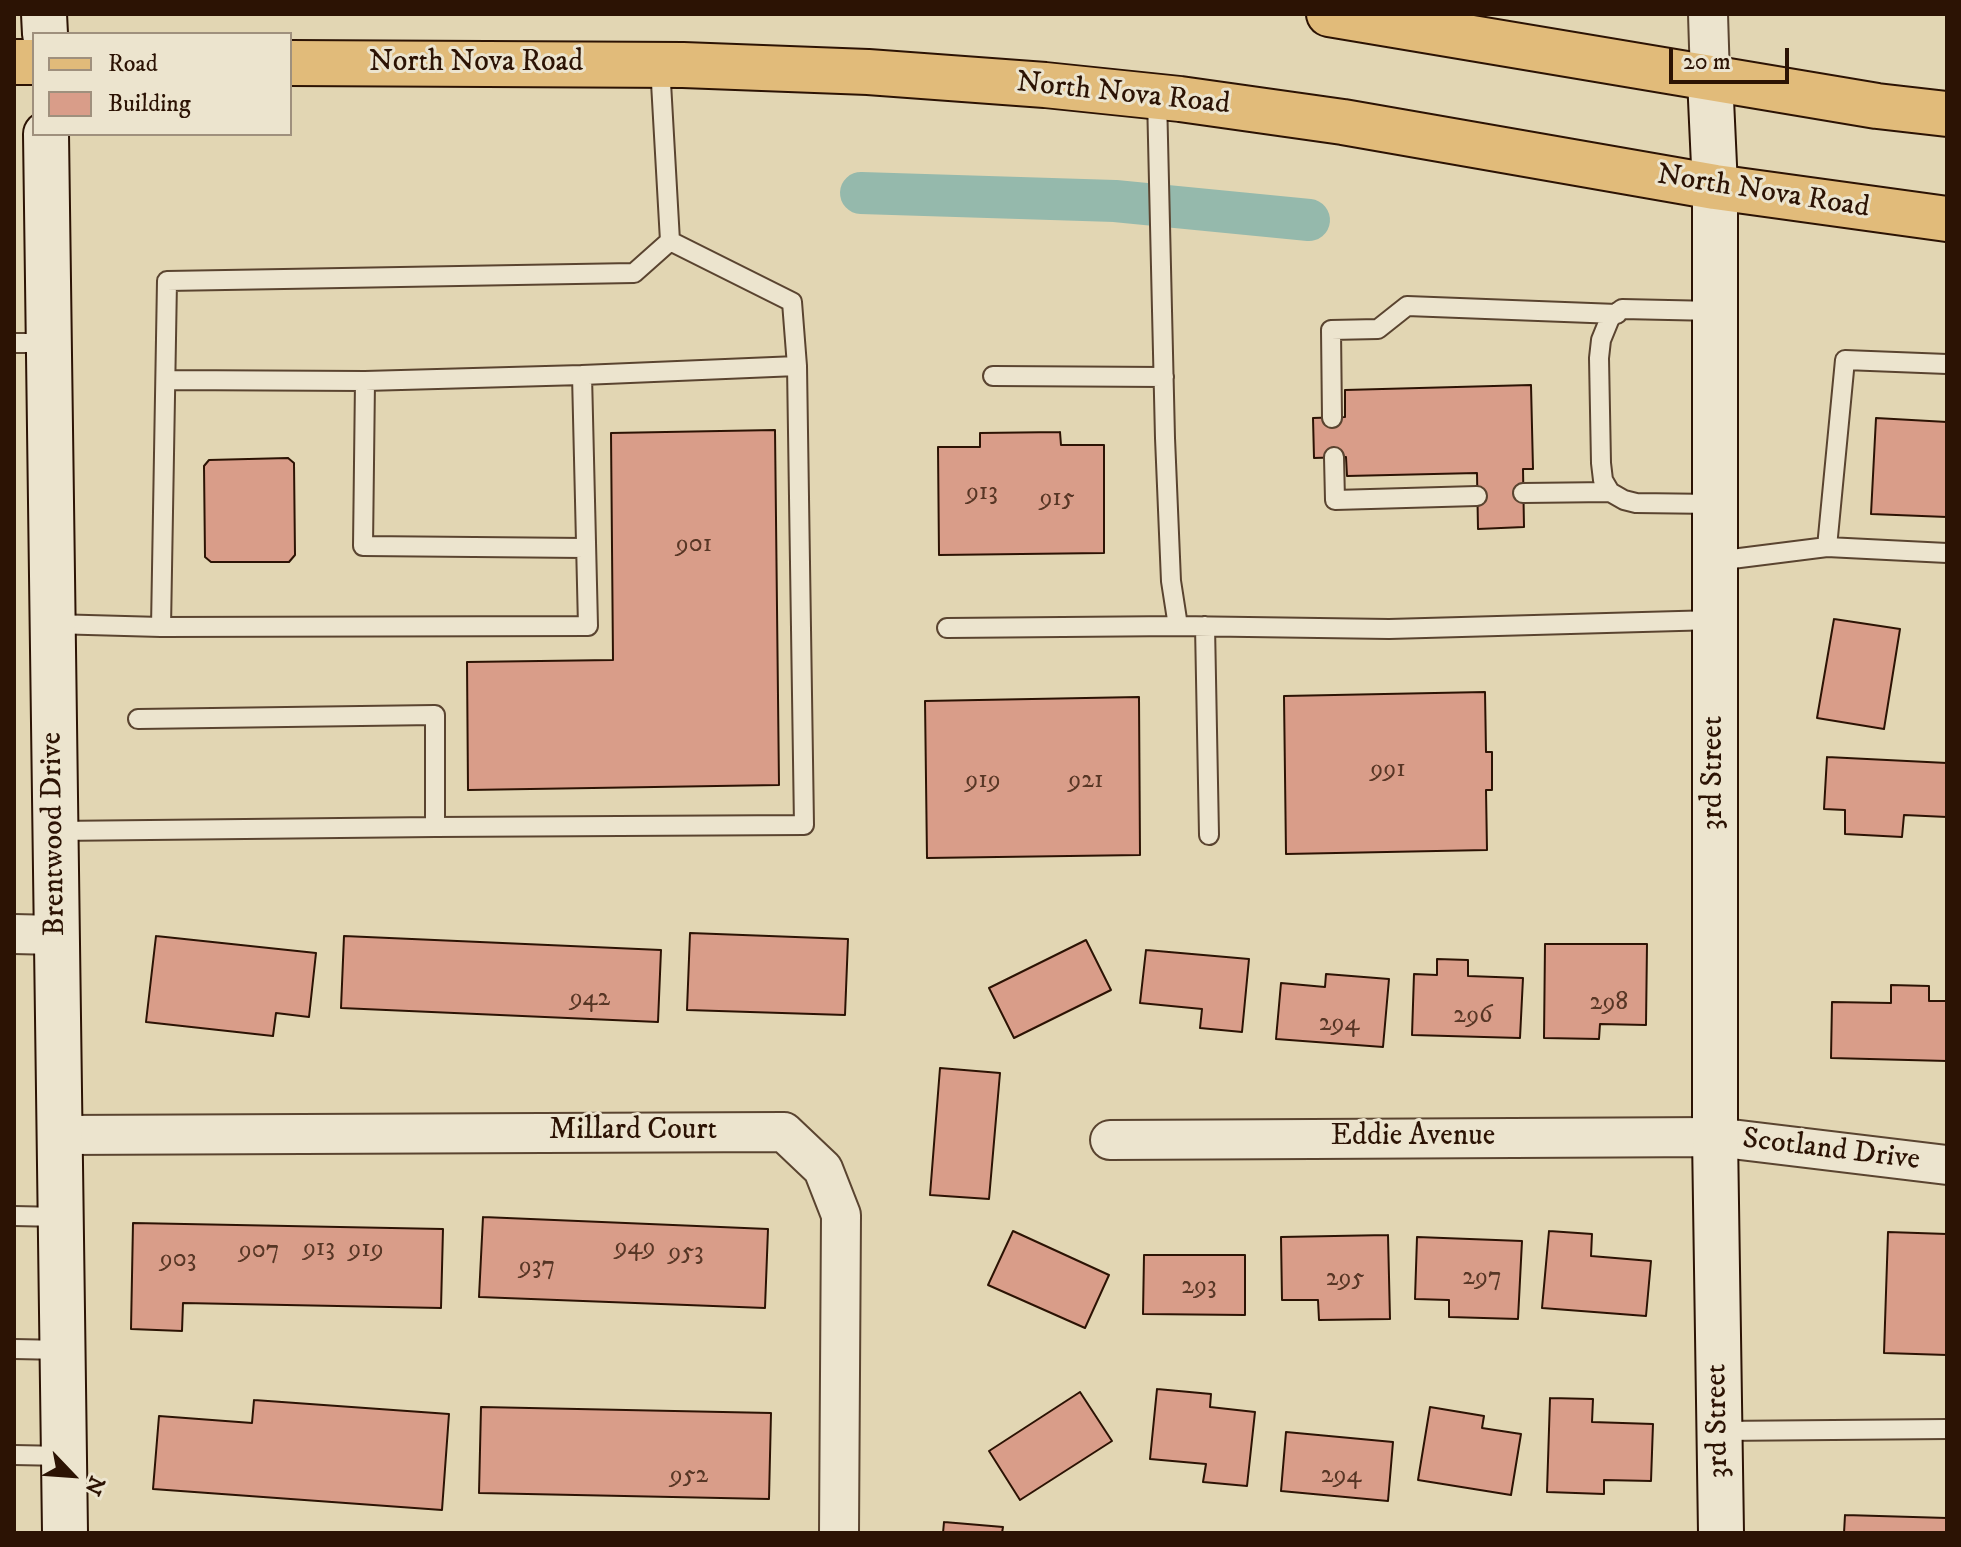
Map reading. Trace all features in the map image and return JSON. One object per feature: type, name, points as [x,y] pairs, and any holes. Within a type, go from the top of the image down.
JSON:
[{"type":"main road","points":[[1329,14],[1877,106],[1947,114]]},
{"type":"main road","name":"North Nova Road","points":[[292,63],[660,65],[868,72],[1045,85],[1158,107],[1343,122],[1715,187],[1947,219]]},
{"type":"street","name":"3rd Street","points":[[1708,14],[1715,187],[1715,1137],[1721,1533]]},
{"type":"street","name":"Brentwood Drive","points":[[46,136],[32,343],[52,624],[55,831],[35,934],[61,1135],[65,1533]]},
{"type":"street","name":"Millard Court","points":[[61,1135],[784,1132],[823,1169],[841,1215],[839,1533]]},
{"type":"street","name":"Eddie Avenue","points":[[1110,1140],[1715,1137]]},
{"type":"street","name":"Scotland Drive","points":[[1715,1137],[1947,1165]]},
{"type":"lane","points":[[660,65],[670,241]]},
{"type":"lane","points":[[1158,107],[1171,581],[1178,626]]},
{"type":"lane","points":[[55,831],[804,825],[797,366],[792,302],[670,241]]},
{"type":"lane","points":[[161,627],[167,281],[634,273],[670,241]]},
{"type":"lane","points":[[1332,418],[1331,330],[1378,329],[1407,306],[1617,314]]},
{"type":"lane","points":[[1715,311],[1622,309],[1610,318],[1599,358],[1601,463],[1603,480],[1610,492],[1636,503],[1715,504]]},
{"type":"lane","points":[[1827,547],[1845,360],[1947,364]]},
{"type":"lane","points":[[166,380],[365,381],[797,366]]},
{"type":"lane","points":[[52,624],[161,627],[588,626],[582,375]]},
{"type":"lane","points":[[993,376],[1164,377]]},
{"type":"lane","points":[[365,381],[363,546],[585,548]]},
{"type":"lane","points":[[1334,457],[1335,500],[1477,496]]},
{"type":"lane","points":[[1523,493],[1610,492]]},
{"type":"lane","points":[[1715,561],[1827,547],[1947,553]]},
{"type":"lane","points":[[947,628],[1205,626],[1389,629],[1715,620]]},
{"type":"lane","points":[[1205,626],[1209,835]]},
{"type":"lane","points":[[138,719],[435,715],[435,827]]},
{"type":"lane","points":[[14,1216],[61,1217]]},
{"type":"lane","points":[[14,1349],[63,1350]]},
{"type":"lane","points":[[1719,1431],[1947,1429]]},
{"type":"lane","points":[[14,1455],[64,1456]]},
{"type":"building","points":[[1531,385],[1533,469],[1523,469],[1524,527],[1478,529],[1477,473],[1347,476],[1346,457],[1314,458],[1313,418],[1345,417],[1345,390]]},
{"type":"building","points":[[1876,418],[1947,422],[1947,517],[1871,514]]},
{"type":"building","points":[[775,430],[779,785],[468,790],[467,662],[613,660],[611,433]]},
{"type":"building","points":[[1060,432],[1061,445],[1104,445],[1104,553],[939,555],[938,447],[980,447],[980,433]]},
{"type":"building","points":[[288,458],[294,463],[295,555],[289,562],[211,562],[205,557],[204,466],[209,460]]},
{"type":"building","points":[[1834,619],[1900,629],[1884,729],[1817,718]]},
{"type":"building","points":[[1485,692],[1486,752],[1492,752],[1492,790],[1486,790],[1487,850],[1286,854],[1284,696]]},
{"type":"building","points":[[1139,697],[1140,855],[927,858],[925,701]]},
{"type":"building","points":[[1827,757],[1947,763],[1947,817],[1904,815],[1902,837],[1845,834],[1845,810],[1824,809]]},
{"type":"building","points":[[690,933],[848,939],[845,1015],[687,1010]]},
{"type":"building","points":[[156,936],[316,953],[309,1017],[276,1013],[273,1036],[146,1022]]},
{"type":"building","points":[[344,936],[661,950],[658,1022],[341,1008]]},
{"type":"building","points":[[1086,940],[1111,990],[1014,1038],[989,988]]},
{"type":"building","points":[[1545,944],[1647,944],[1646,1025],[1600,1024],[1599,1039],[1544,1038]]},
{"type":"building","points":[[1146,950],[1249,959],[1242,1032],[1200,1028],[1202,1009],[1140,1003]]},
{"type":"building","points":[[1437,959],[1468,960],[1468,976],[1523,978],[1520,1038],[1412,1035],[1414,974],[1437,975]]},
{"type":"building","points":[[1326,974],[1389,979],[1383,1047],[1276,1039],[1281,983],[1325,987]]},
{"type":"building","points":[[1891,985],[1929,986],[1929,1001],[1947,1001],[1947,1061],[1831,1058],[1832,1002],[1891,1003]]},
{"type":"building","points":[[940,1068],[1000,1073],[989,1199],[930,1195]]},
{"type":"building","points":[[483,1217],[768,1229],[765,1308],[479,1297]]},
{"type":"building","points":[[133,1223],[443,1229],[441,1308],[183,1303],[182,1331],[131,1329]]},
{"type":"building","points":[[1013,1231],[1109,1275],[1085,1328],[988,1285]]},
{"type":"building","points":[[1549,1231],[1592,1234],[1591,1256],[1651,1261],[1646,1316],[1542,1308]]},
{"type":"building","points":[[1888,1232],[1947,1234],[1947,1355],[1884,1353]]},
{"type":"building","points":[[1388,1235],[1390,1319],[1319,1320],[1318,1300],[1282,1300],[1281,1237]]},
{"type":"building","points":[[1417,1237],[1522,1241],[1518,1319],[1449,1317],[1449,1300],[1415,1299]]},
{"type":"building","points":[[1144,1255],[1245,1255],[1245,1315],[1143,1314]]},
{"type":"building","points":[[1157,1389],[1211,1394],[1210,1407],[1255,1412],[1247,1486],[1203,1482],[1206,1464],[1150,1459]]},
{"type":"building","points":[[1080,1392],[1112,1441],[1020,1500],[989,1451]]},
{"type":"building","points":[[1550,1398],[1593,1399],[1592,1422],[1653,1424],[1651,1481],[1604,1480],[1604,1494],[1547,1492]]},
{"type":"building","points":[[254,1400],[449,1414],[442,1510],[153,1489],[159,1416],[252,1423]]},
{"type":"building","points":[[481,1407],[771,1413],[769,1499],[479,1493]]},
{"type":"building","points":[[1430,1407],[1484,1416],[1482,1428],[1521,1434],[1511,1495],[1418,1480]]},
{"type":"building","points":[[1286,1432],[1393,1442],[1388,1501],[1281,1491]]},
{"type":"building","points":[[1845,1515],[1947,1518],[1947,1533],[1844,1533]]},
{"type":"building","points":[[944,1522],[1003,1527],[1002,1533],[943,1533]]},
{"type":"waterway","points":[[861,193],[1115,201],[1309,220]]}]
